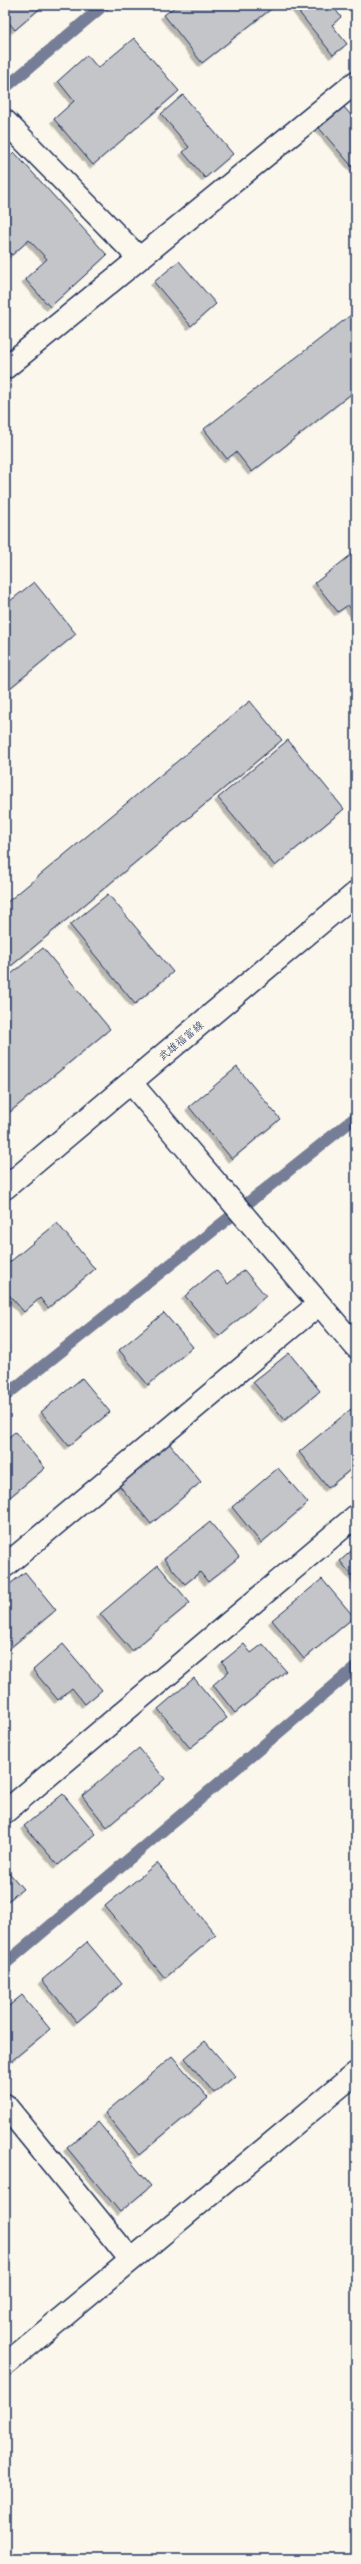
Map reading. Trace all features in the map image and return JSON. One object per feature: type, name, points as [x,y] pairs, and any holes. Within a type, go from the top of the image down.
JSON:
[{"type":"street","points":[[5,368],[356,82]]},
{"type":"street","points":[[7,123],[140,258]]},
{"type":"street","name":"武雄福富線","points":[[5,1188],[356,893]]},
{"type":"street","points":[[131,1083],[356,1347]]},
{"type":"street","points":[[5,1566],[319,1304]]},
{"type":"street","points":[[5,1812],[356,1516]]},
{"type":"street","points":[[5,2364],[356,2073]]},
{"type":"street","points":[[5,2105],[131,2260]]},
{"type":"building","points":[[5,5],[44,5],[15,30],[5,18]]},
{"type":"building","points":[[177,5],[276,5],[202,63],[164,15]]},
{"type":"building","points":[[332,5],[341,17],[332,25],[347,44],[333,55],[294,6]]},
{"type":"building","points":[[134,38],[179,91],[93,165],[54,119],[74,101],[58,81],[87,55],[98,68]]},
{"type":"building","points":[[183,95],[233,154],[205,178],[183,152],[189,147],[161,114]]},
{"type":"building","points":[[344,107],[356,121],[356,171],[319,128]]},
{"type":"building","points":[[14,152],[107,255],[50,307],[25,279],[47,259],[29,240],[12,255],[5,247],[5,161]]},
{"type":"building","points":[[179,261],[216,304],[191,326],[154,282]]},
{"type":"building","points":[[356,311],[356,390],[252,472],[236,452],[227,459],[204,429]]},
{"type":"building","points":[[356,551],[356,616],[348,605],[338,612],[315,583]]},
{"type":"building","points":[[34,582],[76,634],[5,692],[5,605]]},
{"type":"building","points":[[250,701],[282,740],[5,971],[5,904]]},
{"type":"building","points":[[288,740],[344,809],[275,866],[218,798]]},
{"type":"building","points":[[108,894],[173,972],[135,1004],[70,925]]},
{"type":"building","points":[[43,948],[110,1029],[5,1116],[5,979]]},
{"type":"building","points":[[237,1067],[280,1119],[232,1159],[189,1107]]},
{"type":"building","points":[[57,1223],[95,1269],[48,1308],[40,1298],[24,1312],[5,1290],[5,1266]]},
{"type":"building","points":[[216,1270],[228,1284],[244,1270],[266,1296],[219,1336],[185,1296]]},
{"type":"building","points":[[164,1313],[193,1347],[148,1385],[119,1350]]},
{"type":"building","points":[[289,1353],[320,1391],[285,1420],[253,1382]]},
{"type":"building","points":[[82,1378],[110,1412],[69,1446],[41,1412]]},
{"type":"building","points":[[351,1409],[356,1415],[356,1465],[328,1488],[299,1452]]},
{"type":"building","points":[[15,1432],[45,1468],[5,1501],[5,1440]]},
{"type":"building","points":[[168,1442],[201,1482],[151,1524],[118,1484]]},
{"type":"building","points":[[278,1468],[308,1503],[261,1543],[232,1507]]},
{"type":"building","points":[[210,1522],[239,1557],[208,1582],[200,1572],[185,1584],[164,1559]]},
{"type":"building","points":[[356,1547],[356,1580],[340,1561]]},
{"type":"building","points":[[158,1565],[190,1603],[132,1651],[100,1614]]},
{"type":"building","points":[[25,1572],[56,1610],[5,1652],[5,1588]]},
{"type":"building","points":[[322,1579],[354,1617],[304,1659],[272,1620]]},
{"type":"building","points":[[63,1644],[102,1690],[85,1704],[72,1688],[58,1700],[33,1670]]},
{"type":"building","points":[[244,1644],[251,1653],[263,1644],[286,1671],[235,1713],[213,1685],[229,1671],[222,1662]]},
{"type":"building","points":[[194,1678],[227,1718],[190,1748],[158,1709]]},
{"type":"building","points":[[5,1736],[11,1744],[5,1749]]},
{"type":"building","points":[[139,1748],[165,1779],[107,1827],[82,1796]]},
{"type":"building","points":[[63,1794],[96,1834],[58,1865],[24,1826]]},
{"type":"building","points":[[157,1863],[216,1935],[165,1978],[105,1906]]},
{"type":"building","points":[[6,1869],[23,1889],[5,1903],[5,1871]]},
{"type":"building","points":[[87,1942],[122,1984],[77,2022],[42,1980]]},
{"type":"building","points":[[22,1995],[50,2029],[9,2063],[5,2058],[5,2009]]},
{"type":"building","points":[[205,2041],[235,2076],[214,2093],[185,2058]]},
{"type":"building","points":[[172,2056],[208,2098],[139,2155],[105,2113]]},
{"type":"building","points":[[98,2122],[151,2186],[120,2212],[67,2148]]},
{"type":"waterway","points":[[5,88],[104,5]]},
{"type":"waterway","points":[[5,1396],[356,1117]]},
{"type":"waterway","points":[[5,1964],[356,1667]]}]
